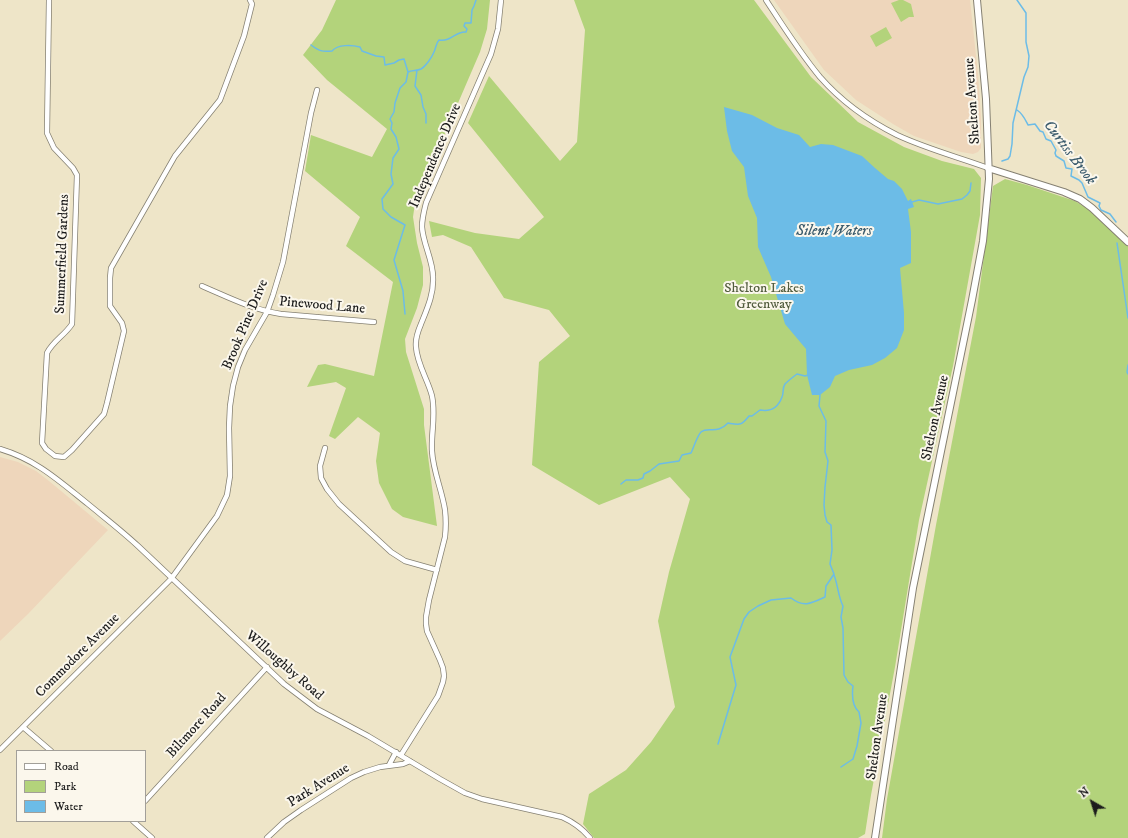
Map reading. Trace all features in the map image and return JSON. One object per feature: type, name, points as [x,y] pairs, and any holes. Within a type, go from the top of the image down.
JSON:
[{"type":"main road","name":"Shelton Avenue","points":[[876,838],[914,588],[983,241],[989,179],[987,105],[977,0]]},
{"type":"main road","points":[[988,168],[1064,192],[1080,200],[1092,208],[1128,242]]},
{"type":"street","name":"Summerfield Gardens","points":[[50,0],[47,133],[54,148],[73,168],[77,175],[72,324],[68,330],[51,345],[47,353],[42,442],[46,449],[55,456],[64,457],[104,414],[107,403],[124,331],[122,323],[110,306],[111,268],[175,156],[220,100],[244,36],[252,4],[250,0]]},
{"type":"street","name":"Independence Drive","points":[[401,755],[438,696],[444,676],[441,664],[427,631],[426,624],[426,614],[445,537],[445,511],[433,460],[432,449],[434,406],[432,394],[415,347],[418,332],[430,300],[433,281],[432,266],[422,229],[422,220],[426,203],[491,54],[498,29],[501,0]]},
{"type":"street","points":[[766,0],[807,61],[831,88],[856,110],[877,124],[898,135],[988,168]]},
{"type":"street","name":"Brook Pine Drive","points":[[172,579],[217,516],[228,495],[230,476],[230,406],[233,386],[238,367],[245,350],[267,312],[283,262],[311,113],[317,90]]},
{"type":"street","name":"Pinewood Lane","points":[[202,286],[251,307],[267,312],[374,322]]},
{"type":"street","points":[[325,448],[320,466],[321,478],[327,489],[339,504],[391,552],[404,561],[437,570]]},
{"type":"street","name":"Willoughby Road","points":[[0,450],[25,458],[54,476],[124,534],[284,684],[313,707],[368,736],[465,793],[557,816],[580,827],[590,838]]},
{"type":"street","name":"Commodore Avenue","points":[[0,750],[172,579]]},
{"type":"street","name":"Biltmore Road","points":[[146,800],[266,667]]},
{"type":"street","points":[[23,727],[50,750]]},
{"type":"street","points":[[389,765],[396,752]]},
{"type":"street","name":"Park Avenue","points":[[267,838],[290,818],[342,783],[364,772],[389,765],[403,764],[410,761]]},
{"type":"street","points":[[134,822],[152,838]]},
{"type":"shaded area","points":[[774,0],[970,0],[978,74],[981,117],[981,148],[978,152],[973,154],[961,152],[914,136],[856,100],[824,70]]},
{"type":"shaded area","points":[[0,457],[18,462],[36,471],[108,530],[28,614],[0,641]]},
{"type":"green space","points":[[336,0],[490,0],[487,29],[480,52],[415,203],[413,217],[423,267],[423,285],[417,308],[405,339],[406,352],[424,409],[424,425],[437,526],[403,517],[392,509],[379,483],[376,461],[380,433],[358,417],[335,439],[329,436],[346,388],[336,382],[307,387],[318,365],[325,364],[374,376],[393,282],[346,246],[360,217],[305,171],[311,135],[372,157],[387,129],[327,80],[303,55],[322,30]]},
{"type":"green space","name":"Shelton Lakes Greenway","points":[[574,0],[754,0],[811,77],[858,122],[904,147],[942,161],[974,169],[981,178],[980,215],[953,366],[919,520],[895,667],[865,834],[858,838],[594,838],[583,824],[589,794],[626,770],[651,742],[675,707],[658,621],[669,572],[690,499],[670,477],[599,505],[532,465],[539,362],[570,336],[549,310],[504,298],[471,247],[443,235],[432,237],[429,221],[475,233],[519,239],[544,217],[468,123],[489,76],[560,161],[577,142],[585,30]]},
{"type":"green space","points":[[903,0],[911,4],[914,17],[909,17],[901,22],[891,3]]},
{"type":"green space","points":[[886,27],[892,38],[876,47],[870,36]]},
{"type":"green space","points":[[1005,179],[1075,201],[1088,209],[1128,246],[1128,838],[882,838],[887,799],[936,525],[976,317],[993,186]]},
{"type":"water","name":"Silent Waters","points":[[724,107],[752,115],[777,128],[799,135],[810,147],[821,144],[833,145],[862,156],[888,179],[894,181],[902,189],[908,201],[911,199],[914,207],[908,209],[911,232],[911,263],[900,268],[904,330],[897,348],[885,358],[872,365],[849,370],[835,376],[830,387],[820,395],[812,395],[807,375],[806,349],[785,324],[771,277],[758,247],[757,218],[748,196],[744,167],[732,151],[727,131]]},
{"type":"waterway","points":[[405,314],[403,291],[394,260],[405,225],[391,217],[383,209],[382,199],[393,184],[391,174],[393,158],[399,149],[396,137],[391,129],[392,123],[390,119],[394,112],[395,103],[400,88],[406,82],[408,72],[419,70],[425,66],[432,56],[439,40],[447,39],[459,33],[466,32],[467,29],[464,26],[465,23],[471,23],[472,10],[476,0]]},
{"type":"waterway","name":"Curtiss Brook","points":[[1002,161],[1008,159],[1010,156],[1013,123],[1024,77],[1028,67],[1029,56],[1026,42],[1026,13],[1017,0]]},
{"type":"waterway","points":[[311,45],[321,51],[332,51],[338,47],[345,46],[360,47],[362,51],[384,57],[385,65],[404,59],[408,72]]},
{"type":"waterway","points":[[417,70],[415,86],[421,95],[426,114],[426,123]]},
{"type":"waterway","name":"Curtiss Brook","points":[[1017,110],[1028,125],[1035,124],[1040,131],[1043,132],[1046,139],[1051,141],[1056,150],[1056,156],[1064,161],[1066,168],[1072,169],[1071,176],[1082,183],[1088,197],[1100,203],[1099,206],[1101,210],[1110,214],[1116,222]]},
{"type":"waterway","points":[[912,202],[919,200],[938,204],[962,199],[970,191],[971,183]]},
{"type":"waterway","name":"Curtiss Brook","points":[[1117,243],[1128,318]]},
{"type":"waterway","name":"Curtiss Brook","points":[[1128,365],[1128,374]]},
{"type":"waterway","points":[[621,484],[626,480],[638,480],[643,478],[644,474],[659,464],[679,461],[682,455],[691,453],[698,436],[704,430],[720,429],[728,423],[740,424],[749,416],[752,416],[760,410],[771,410],[780,401],[785,384],[797,374],[805,376],[808,375]]},
{"type":"waterway","points":[[718,744],[736,685],[730,657],[744,619],[749,612],[771,600],[791,598],[800,603],[808,604],[825,597],[826,586],[834,574],[830,564],[832,550],[831,525],[827,522],[824,505],[828,461],[825,452],[826,421],[819,406],[820,395]]},
{"type":"waterway","points":[[834,575],[843,606],[841,617],[843,628],[844,675],[848,682],[853,686],[853,700],[855,707],[859,712],[861,723],[853,759],[841,767]]}]
